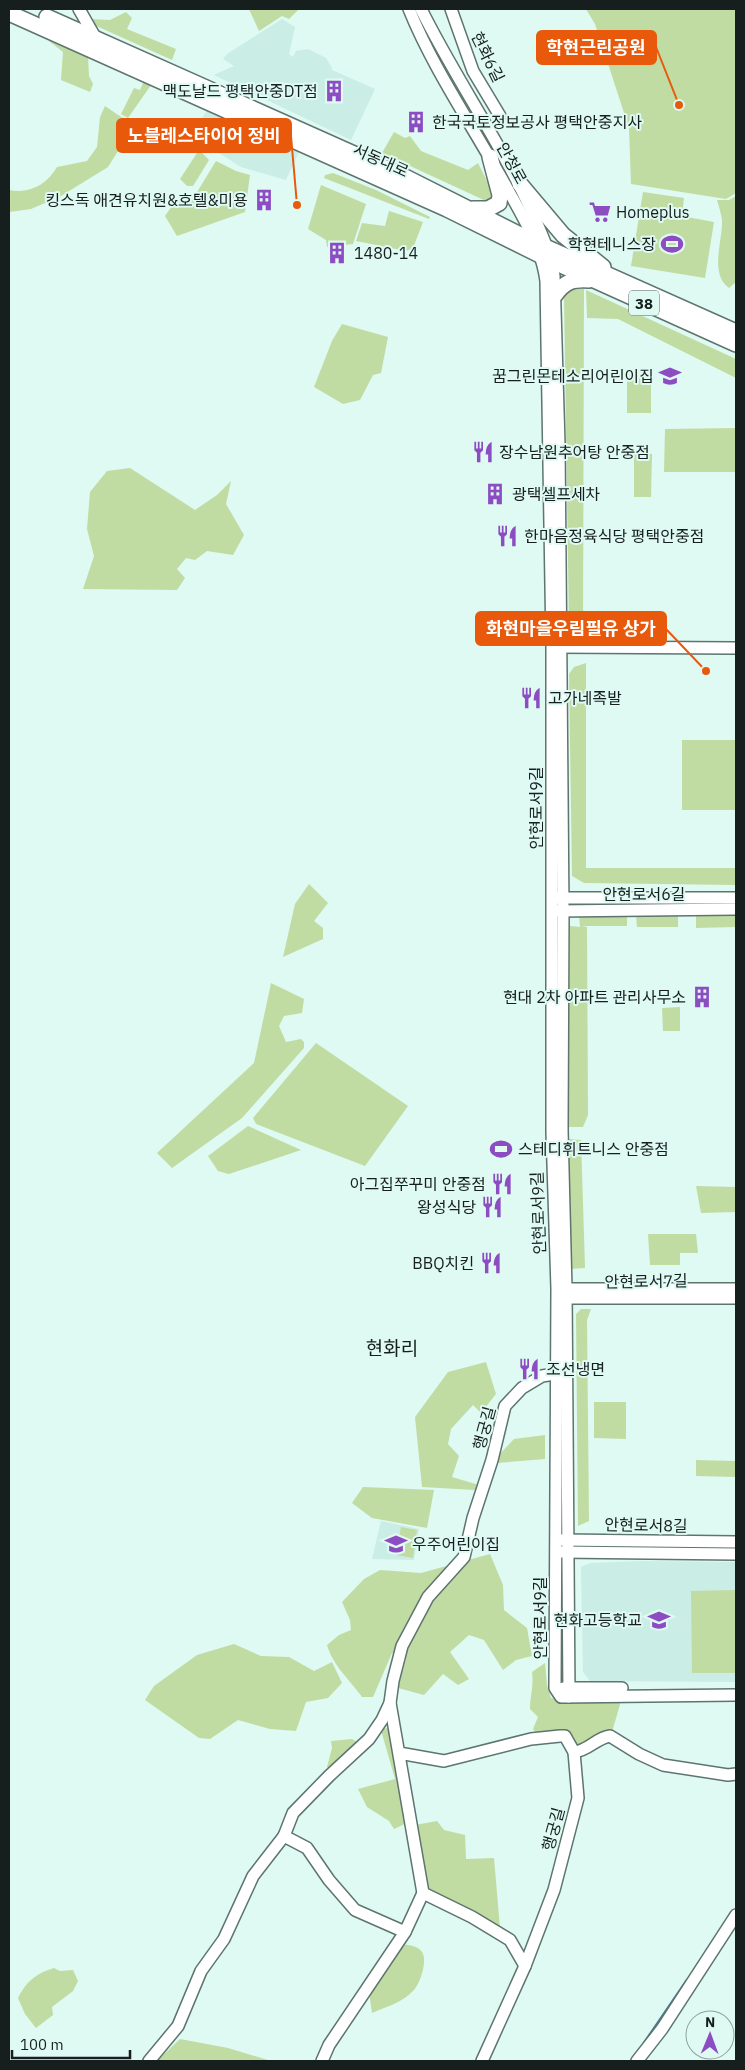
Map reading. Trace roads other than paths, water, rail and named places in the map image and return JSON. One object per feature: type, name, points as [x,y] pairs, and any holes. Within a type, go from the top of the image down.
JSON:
[{"type":"main road","name":"서동대로","points":[[26,9],[94,37],[401,175],[469,208],[594,280],[736,344]]},
{"type":"main road","name":"서동대로","points":[[9,12],[447,209],[544,251],[623,282],[736,332]]},
{"type":"main road","points":[[469,208],[488,209],[499,203],[500,195],[490,157]]},
{"type":"main road","points":[[520,184],[562,235],[623,282]]},
{"type":"main road","points":[[555,294],[561,286],[570,280],[594,280]]},
{"type":"street","points":[[79,9],[94,37]]},
{"type":"street","name":"현화6길","points":[[451,9],[473,71],[500,116]]},
{"type":"street","name":"안청로","points":[[415,10],[423,39],[544,251]]},
{"type":"street","name":"안청로","points":[[415,10],[439,45],[520,184],[544,251]]},
{"type":"street","points":[[544,251],[555,294],[556,648],[736,648]]},
{"type":"street","name":"안현로서9길","points":[[544,251],[556,648],[558,911],[552,1132],[561,1294],[561,1546],[556,1688],[569,1692],[736,1695]]},
{"type":"street","name":"안현로서6길","points":[[558,898],[736,898]]},
{"type":"street","name":"안현로서6길","points":[[558,911],[736,909]]},
{"type":"street","name":"안현로서7길","points":[[561,1294],[736,1289]]},
{"type":"street","name":"안현로서7길","points":[[561,1294],[736,1298]]},
{"type":"street","name":"행궁길","points":[[423,1893],[390,1703],[393,1681],[402,1646],[428,1597],[464,1557],[472,1518],[492,1460],[505,1406],[522,1388],[542,1376],[560,1373]]},
{"type":"street","name":"안현로서8길","points":[[561,1546],[736,1542]]},
{"type":"street","points":[[561,1546],[569,1692]]},
{"type":"street","name":"안현로서8길","points":[[561,1546],[736,1554]]},
{"type":"street","name":"안현로서9길","points":[[569,1692],[736,1688]]},
{"type":"street","name":"행궁길","points":[[149,2061],[178,2026],[201,1971],[224,1939],[253,1876],[284,1836],[293,1814],[329,1776],[369,1739],[390,1703]]},
{"type":"street","points":[[399,1753],[444,1760],[531,1739],[560,1736],[564,1736],[574,1752],[582,1751],[597,1740],[610,1736],[639,1754],[662,1765],[728,1775],[736,1774]]},
{"type":"street","name":"행궁길","points":[[482,2061],[525,1966],[554,1890],[578,1798],[574,1752]]},
{"type":"street","points":[[284,1836],[307,1848],[329,1880],[355,1910],[405,1932]]},
{"type":"street","points":[[322,2061],[329,2045],[405,1932],[423,1893],[472,1916],[510,1940],[525,1966]]},
{"type":"street","points":[[636,2061],[662,2029],[736,1915]]},
{"type":"waterway","points":[[644,2043],[687,1980]]},
{"type":"place","name":"맥도날드 평택안중DT점","points":[[334,91]]},
{"type":"place","name":"학현근린공원","points":[[679,105]]},
{"type":"place","name":"한국국토정보공사 평택안중지사","points":[[416,122]]},
{"type":"place","name":"킹스독 애견유치원&호텔&미용","points":[[264,200]]},
{"type":"place","name":"노블레스타이어 정비","points":[[297,205]]},
{"type":"place","name":"Homeplus","points":[[600,212]]},
{"type":"place","name":"학현테니스장","points":[[672,244]]},
{"type":"place","name":"1480-14","points":[[337,253]]},
{"type":"place","name":"꿈그린몬테소리어린이집","points":[[670,376]]},
{"type":"place","name":"장수남원추어탕 안중점","points":[[483,452]]},
{"type":"place","name":"광택셀프세차","points":[[495,494]]},
{"type":"place","name":"한마음정육식당 평택안중점","points":[[507,536]]},
{"type":"place","name":"화현마을우림필유 상가","points":[[706,671]]},
{"type":"place","name":"고가네족발","points":[[531,698]]},
{"type":"place","name":"현대 2차 아파트 관리사무소","points":[[702,997]]},
{"type":"place","name":"스테디휘트니스 안중점","points":[[501,1149]]},
{"type":"place","name":"아그집쭈꾸미 안중점","points":[[502,1184]]},
{"type":"place","name":"왕성식당","points":[[492,1207]]},
{"type":"place","name":"BBQ치킨","points":[[491,1263]]},
{"type":"place","name":"조선냉면","points":[[529,1369]]},
{"type":"place","name":"우주어린이집","points":[[396,1544]]},
{"type":"place","name":"현화고등학교","points":[[659,1620]]},
{"type":"district","name":"현화리","points":[[392,1348]]}]
